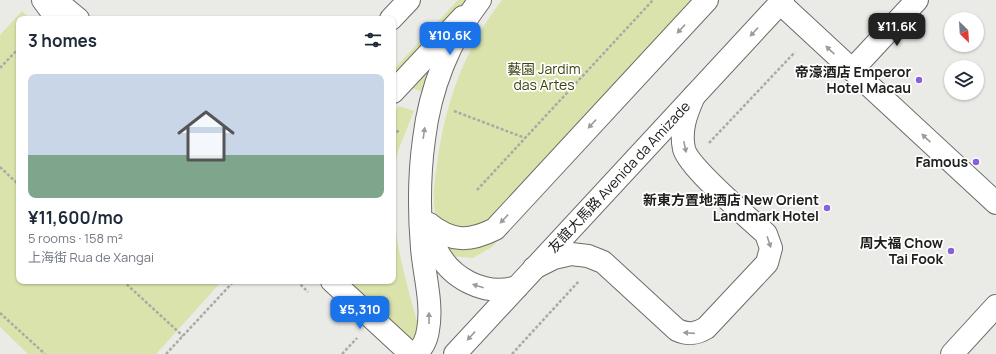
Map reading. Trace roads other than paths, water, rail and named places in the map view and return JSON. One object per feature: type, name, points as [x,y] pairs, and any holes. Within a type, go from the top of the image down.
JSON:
[{"type":"main road","points":[[43,0],[55,16]]},
{"type":"main road","points":[[55,0],[74,16]]},
{"type":"main road","points":[[394,16],[409,0]]},
{"type":"main road","points":[[396,89],[479,0]]},
{"type":"main road","points":[[416,354],[425,341],[429,320],[421,219],[424,132],[431,102],[450,49],[461,28],[479,0]]},
{"type":"main road","points":[[429,224],[440,232],[453,237],[467,239],[480,236],[495,229],[707,0]]},
{"type":"main road","points":[[852,70],[917,0]]},
{"type":"main road","points":[[782,2],[852,70],[996,203]]},
{"type":"main road","name":"友誼大馬路 Avenida da Amizade","points":[[455,354],[782,2]]},
{"type":"main road","points":[[534,268],[554,258],[571,254],[588,256],[604,262],[677,330],[685,334],[692,334],[700,332],[711,323],[767,263],[771,248],[766,234],[693,166],[684,150],[682,133],[686,115],[694,96]]},
{"type":"main road","points":[[422,164],[424,211],[436,248],[449,267],[466,282],[488,289],[499,290],[517,287]]},
{"type":"main road","points":[[335,284],[411,354]]},
{"type":"main road","points":[[952,354],[996,306]]},
{"type":"place","name":"帝濠酒店 Emperor Hotel Macau","points":[[919,80]]},
{"type":"place","name":"Famous","points":[[976,162]]},
{"type":"place","name":"新東方置地酒店 New Orient Landmark Hotel","points":[[827,208]]},
{"type":"place","name":"周大福 Chow Tai Fook","points":[[951,251]]},
{"type":"park label","name":"藝園 Jardim das Artes","points":[[544,78]]}]
